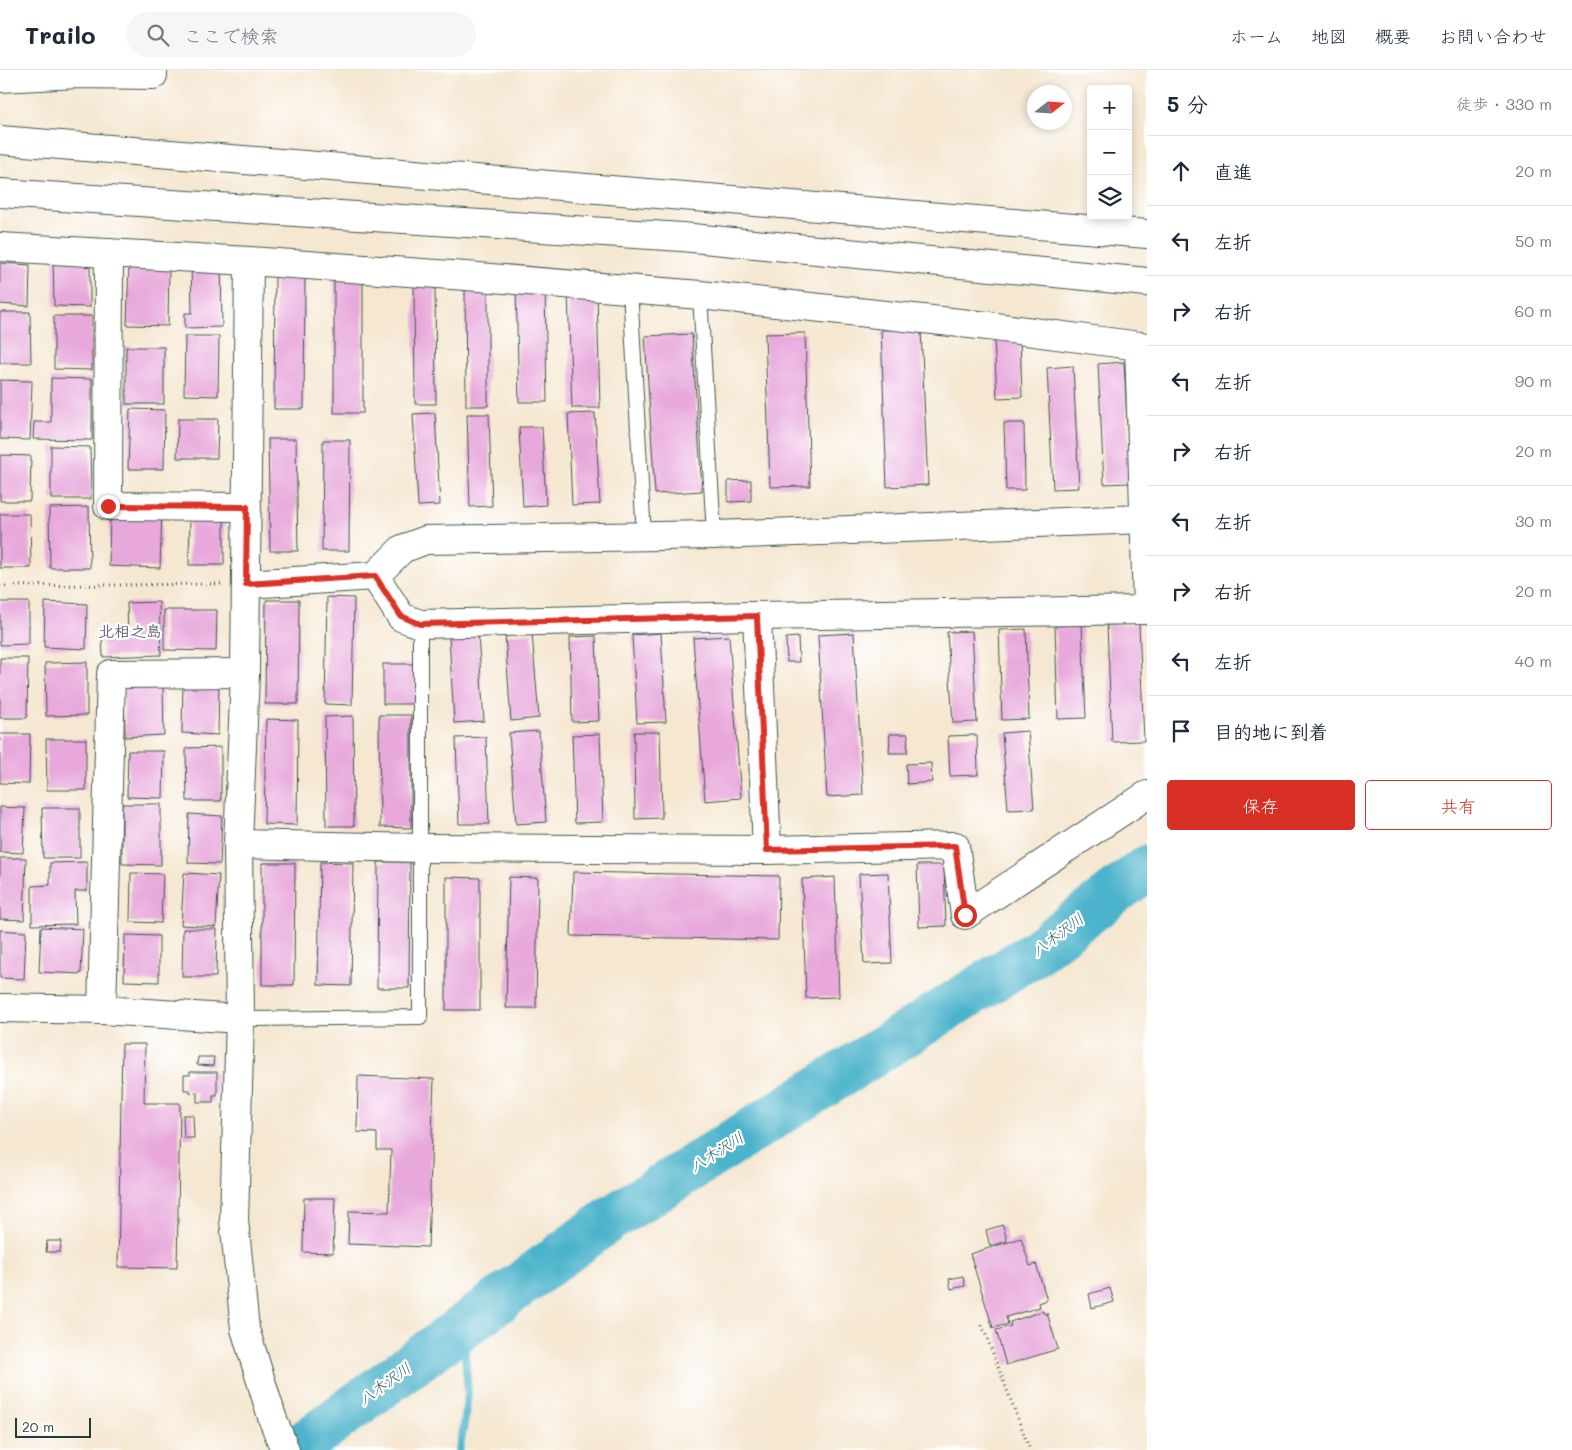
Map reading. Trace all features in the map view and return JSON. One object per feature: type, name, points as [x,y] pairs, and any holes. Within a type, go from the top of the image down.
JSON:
[{"type":"street","points":[[0,78],[78,74],[153,75],[153,70]]},
{"type":"street","points":[[0,140],[1147,234]]},
{"type":"street","points":[[0,193],[682,237],[1147,282]]},
{"type":"street","points":[[0,247],[248,261],[700,295],[988,326],[1143,347],[1144,520],[1147,605]]},
{"type":"street","points":[[108,253],[108,506],[247,507]]},
{"type":"street","points":[[248,261],[245,672],[238,844],[240,1019],[234,1220],[245,1329],[273,1420],[285,1450]]},
{"type":"street","points":[[246,584],[375,576],[402,549],[426,540],[644,537],[1144,520]]},
{"type":"street","points":[[375,576],[401,616],[420,624],[757,616],[1147,610]]},
{"type":"street","points":[[757,616],[767,850]]},
{"type":"street","points":[[102,1010],[111,674],[245,672]]},
{"type":"street","points":[[238,844],[421,848],[767,850],[955,846],[965,915],[1147,795]]},
{"type":"street","points":[[0,1008],[102,1010],[240,1019]]},
{"type":"lane","points":[[630,289],[644,537]]},
{"type":"lane","points":[[700,295],[714,535]]},
{"type":"lane","points":[[240,1019],[420,1017],[420,624]]},
{"type":"path","points":[[0,586],[246,584]]},
{"type":"path","points":[[982,1325],[1030,1450]]},
{"type":"building","points":[[53,256],[90,256],[90,307],[54,306]]},
{"type":"building","points":[[191,261],[221,261],[222,327],[185,328],[185,313],[192,313]]},
{"type":"building","points":[[129,262],[169,263],[168,326],[127,325]]},
{"type":"building","points":[[0,263],[30,265],[29,306],[0,304]]},
{"type":"building","points":[[275,275],[305,275],[304,409],[274,409]]},
{"type":"building","points":[[334,277],[363,277],[363,413],[334,413]]},
{"type":"building","points":[[435,283],[436,404],[415,404],[414,284]]},
{"type":"building","points":[[465,286],[488,286],[488,406],[466,406]]},
{"type":"building","points":[[516,287],[545,287],[547,402],[519,402]]},
{"type":"building","points":[[597,292],[600,408],[572,408],[568,293]]},
{"type":"building","points":[[0,312],[30,312],[31,363],[0,363]]},
{"type":"building","points":[[54,316],[92,316],[92,370],[54,369]]},
{"type":"building","points":[[921,329],[928,485],[887,487],[881,330]]},
{"type":"building","points":[[805,333],[810,486],[770,487],[765,334]]},
{"type":"building","points":[[692,334],[702,491],[655,494],[645,336]]},
{"type":"building","points":[[185,336],[219,336],[218,396],[184,395]]},
{"type":"building","points":[[1020,337],[1022,397],[997,398],[994,338]]},
{"type":"building","points":[[126,347],[164,347],[164,404],[126,404]]},
{"type":"building","points":[[1124,362],[1130,483],[1104,484],[1098,364]]},
{"type":"building","points":[[1073,366],[1079,488],[1053,489],[1047,368]]},
{"type":"building","points":[[51,378],[92,379],[92,440],[33,439],[34,422],[51,422]]},
{"type":"building","points":[[0,380],[32,381],[30,440],[0,439]]},
{"type":"building","points":[[130,409],[165,410],[164,469],[128,469]]},
{"type":"building","points":[[435,413],[440,505],[418,506],[413,414]]},
{"type":"building","points":[[595,413],[600,504],[572,505],[568,414]]},
{"type":"building","points":[[467,414],[489,414],[492,506],[470,507]]},
{"type":"building","points":[[178,419],[218,419],[217,458],[177,458]]},
{"type":"building","points":[[1004,423],[1024,423],[1025,490],[1006,490]]},
{"type":"building","points":[[519,427],[542,427],[546,505],[523,507]]},
{"type":"building","points":[[268,439],[296,439],[298,551],[270,551]]},
{"type":"building","points":[[323,440],[350,440],[349,551],[322,551]]},
{"type":"building","points":[[51,446],[90,447],[91,499],[51,499]]},
{"type":"building","points":[[0,455],[31,456],[30,501],[0,501]]},
{"type":"building","points":[[751,480],[751,501],[728,502],[728,481]]},
{"type":"building","points":[[89,507],[90,568],[50,568],[49,508]]},
{"type":"building","points":[[110,509],[162,511],[160,568],[109,566]]},
{"type":"building","points":[[0,514],[30,514],[31,568],[0,568]]},
{"type":"building","points":[[190,518],[224,519],[224,565],[189,565]]},
{"type":"building","points":[[327,597],[354,598],[352,705],[325,704]]},
{"type":"building","points":[[266,600],[299,600],[298,704],[265,704]]},
{"type":"building","points":[[0,602],[29,602],[29,644],[0,645]]},
{"type":"building","points":[[45,602],[87,604],[86,649],[44,647]]},
{"type":"building","points":[[159,602],[161,655],[103,657],[102,637],[128,636],[127,603]]},
{"type":"building","points":[[164,610],[217,610],[216,651],[164,650]]},
{"type":"building","points":[[1139,624],[1144,741],[1112,742],[1107,625]]},
{"type":"building","points":[[1082,625],[1086,718],[1058,719],[1055,626]]},
{"type":"building","points":[[1026,629],[1029,719],[1002,720],[999,630]]},
{"type":"building","points":[[972,631],[977,722],[953,723],[947,632]]},
{"type":"building","points":[[532,633],[539,718],[511,721],[505,635]]},
{"type":"building","points":[[661,633],[666,722],[637,723],[632,635]]},
{"type":"building","points":[[854,633],[863,795],[827,797],[818,635]]},
{"type":"building","points":[[478,635],[484,721],[454,723],[449,636]]},
{"type":"building","points":[[596,636],[599,721],[572,722],[570,637]]},
{"type":"building","points":[[729,636],[741,798],[705,801],[693,638]]},
{"type":"building","points":[[798,637],[799,662],[787,662],[786,638]]},
{"type":"building","points":[[0,658],[28,658],[27,718],[0,718]]},
{"type":"building","points":[[87,662],[87,715],[46,716],[45,663]]},
{"type":"building","points":[[383,664],[416,664],[416,704],[383,704]]},
{"type":"building","points":[[183,680],[219,681],[218,735],[182,733]]},
{"type":"building","points":[[163,687],[164,735],[125,737],[124,688]]},
{"type":"building","points":[[379,715],[411,715],[411,828],[380,827]]},
{"type":"building","points":[[353,716],[354,826],[326,826],[325,717]]},
{"type":"building","points":[[266,719],[298,720],[297,825],[264,824]]},
{"type":"building","points":[[539,731],[546,822],[516,824],[509,733]]},
{"type":"building","points":[[1028,731],[1034,809],[1008,810],[1002,733]]},
{"type":"building","points":[[634,732],[660,732],[662,818],[635,819]]},
{"type":"building","points":[[0,734],[30,734],[29,784],[0,783]]},
{"type":"building","points":[[600,734],[603,822],[575,823],[572,735]]},
{"type":"building","points":[[890,734],[908,734],[907,753],[889,753]]},
{"type":"building","points":[[977,735],[978,775],[950,776],[948,736]]},
{"type":"building","points":[[486,737],[489,824],[459,824],[456,738]]},
{"type":"building","points":[[46,739],[86,739],[86,790],[47,790]]},
{"type":"building","points":[[221,747],[221,801],[187,801],[186,748]]},
{"type":"building","points":[[128,751],[164,751],[163,798],[127,797]]},
{"type":"building","points":[[931,763],[932,782],[907,784],[906,764]]},
{"type":"building","points":[[122,804],[161,804],[161,865],[122,864]]},
{"type":"building","points":[[0,807],[25,808],[23,853],[0,852]]},
{"type":"building","points":[[42,808],[80,808],[80,858],[43,858]]},
{"type":"building","points":[[189,814],[222,816],[220,864],[188,863]]},
{"type":"building","points":[[0,858],[26,858],[24,920],[0,919]]},
{"type":"building","points":[[87,862],[87,891],[75,891],[76,924],[32,925],[32,886],[50,885],[50,863]]},
{"type":"building","points":[[320,862],[353,863],[351,986],[318,985]]},
{"type":"building","points":[[378,862],[410,862],[409,988],[377,988]]},
{"type":"building","points":[[262,863],[295,863],[294,985],[262,985]]},
{"type":"building","points":[[917,865],[944,865],[946,926],[919,927]]},
{"type":"building","points":[[573,872],[779,876],[778,940],[571,936]]},
{"type":"building","points":[[131,873],[163,874],[161,923],[130,922]]},
{"type":"building","points":[[184,873],[219,875],[216,927],[181,925]]},
{"type":"building","points":[[888,873],[892,963],[864,964],[859,874]]},
{"type":"building","points":[[446,877],[480,878],[480,1010],[446,1010]]},
{"type":"building","points":[[509,877],[538,878],[536,1008],[506,1008]]},
{"type":"building","points":[[835,877],[839,997],[806,998],[802,879]]},
{"type":"building","points":[[41,927],[83,929],[81,974],[39,972]]},
{"type":"building","points":[[183,929],[217,929],[216,977],[182,977]]},
{"type":"building","points":[[0,930],[26,932],[24,979],[0,978]]},
{"type":"building","points":[[125,935],[159,936],[159,982],[124,981]]},
{"type":"building","points":[[122,1044],[145,1044],[144,1103],[180,1103],[177,1268],[118,1267]]},
{"type":"building","points":[[198,1057],[214,1057],[213,1066],[197,1065]]},
{"type":"building","points":[[190,1072],[217,1072],[217,1095],[213,1095],[213,1102],[197,1102],[197,1092],[190,1093],[190,1090],[184,1090],[184,1075],[190,1075]]},
{"type":"building","points":[[358,1076],[434,1079],[428,1247],[348,1244],[349,1211],[389,1212],[391,1150],[377,1150],[377,1133],[357,1132]]},
{"type":"building","points":[[183,1115],[193,1115],[194,1138],[184,1138]]},
{"type":"building","points":[[304,1198],[335,1198],[333,1253],[303,1252]]},
{"type":"building","points":[[1003,1225],[1007,1241],[990,1246],[986,1230]]},
{"type":"building","points":[[1021,1238],[1030,1266],[1036,1264],[1047,1300],[1039,1303],[1040,1307],[1006,1317],[1008,1324],[993,1328],[970,1254]]},
{"type":"building","points":[[47,1241],[61,1241],[60,1252],[46,1252]]},
{"type":"building","points":[[963,1276],[965,1286],[951,1289],[949,1279]]},
{"type":"building","points":[[1110,1288],[1114,1302],[1092,1308],[1089,1294]]},
{"type":"building","points":[[1043,1311],[1044,1314],[1047,1313],[1058,1349],[1006,1365],[996,1330],[1011,1326],[1010,1322]]},
{"type":"waterway","name":"八木沢川","points":[[295,1450],[610,1219],[1032,955],[1147,868]]},
{"type":"waterway","points":[[459,1450],[468,1393],[463,1327]]},
{"type":"district","name":"北相之島","points":[[130,631]]},
{"type":"route","points":[[108,506],[247,507],[246,584],[375,576],[401,616],[420,624],[757,616],[767,850],[955,846],[965,915]]}]
